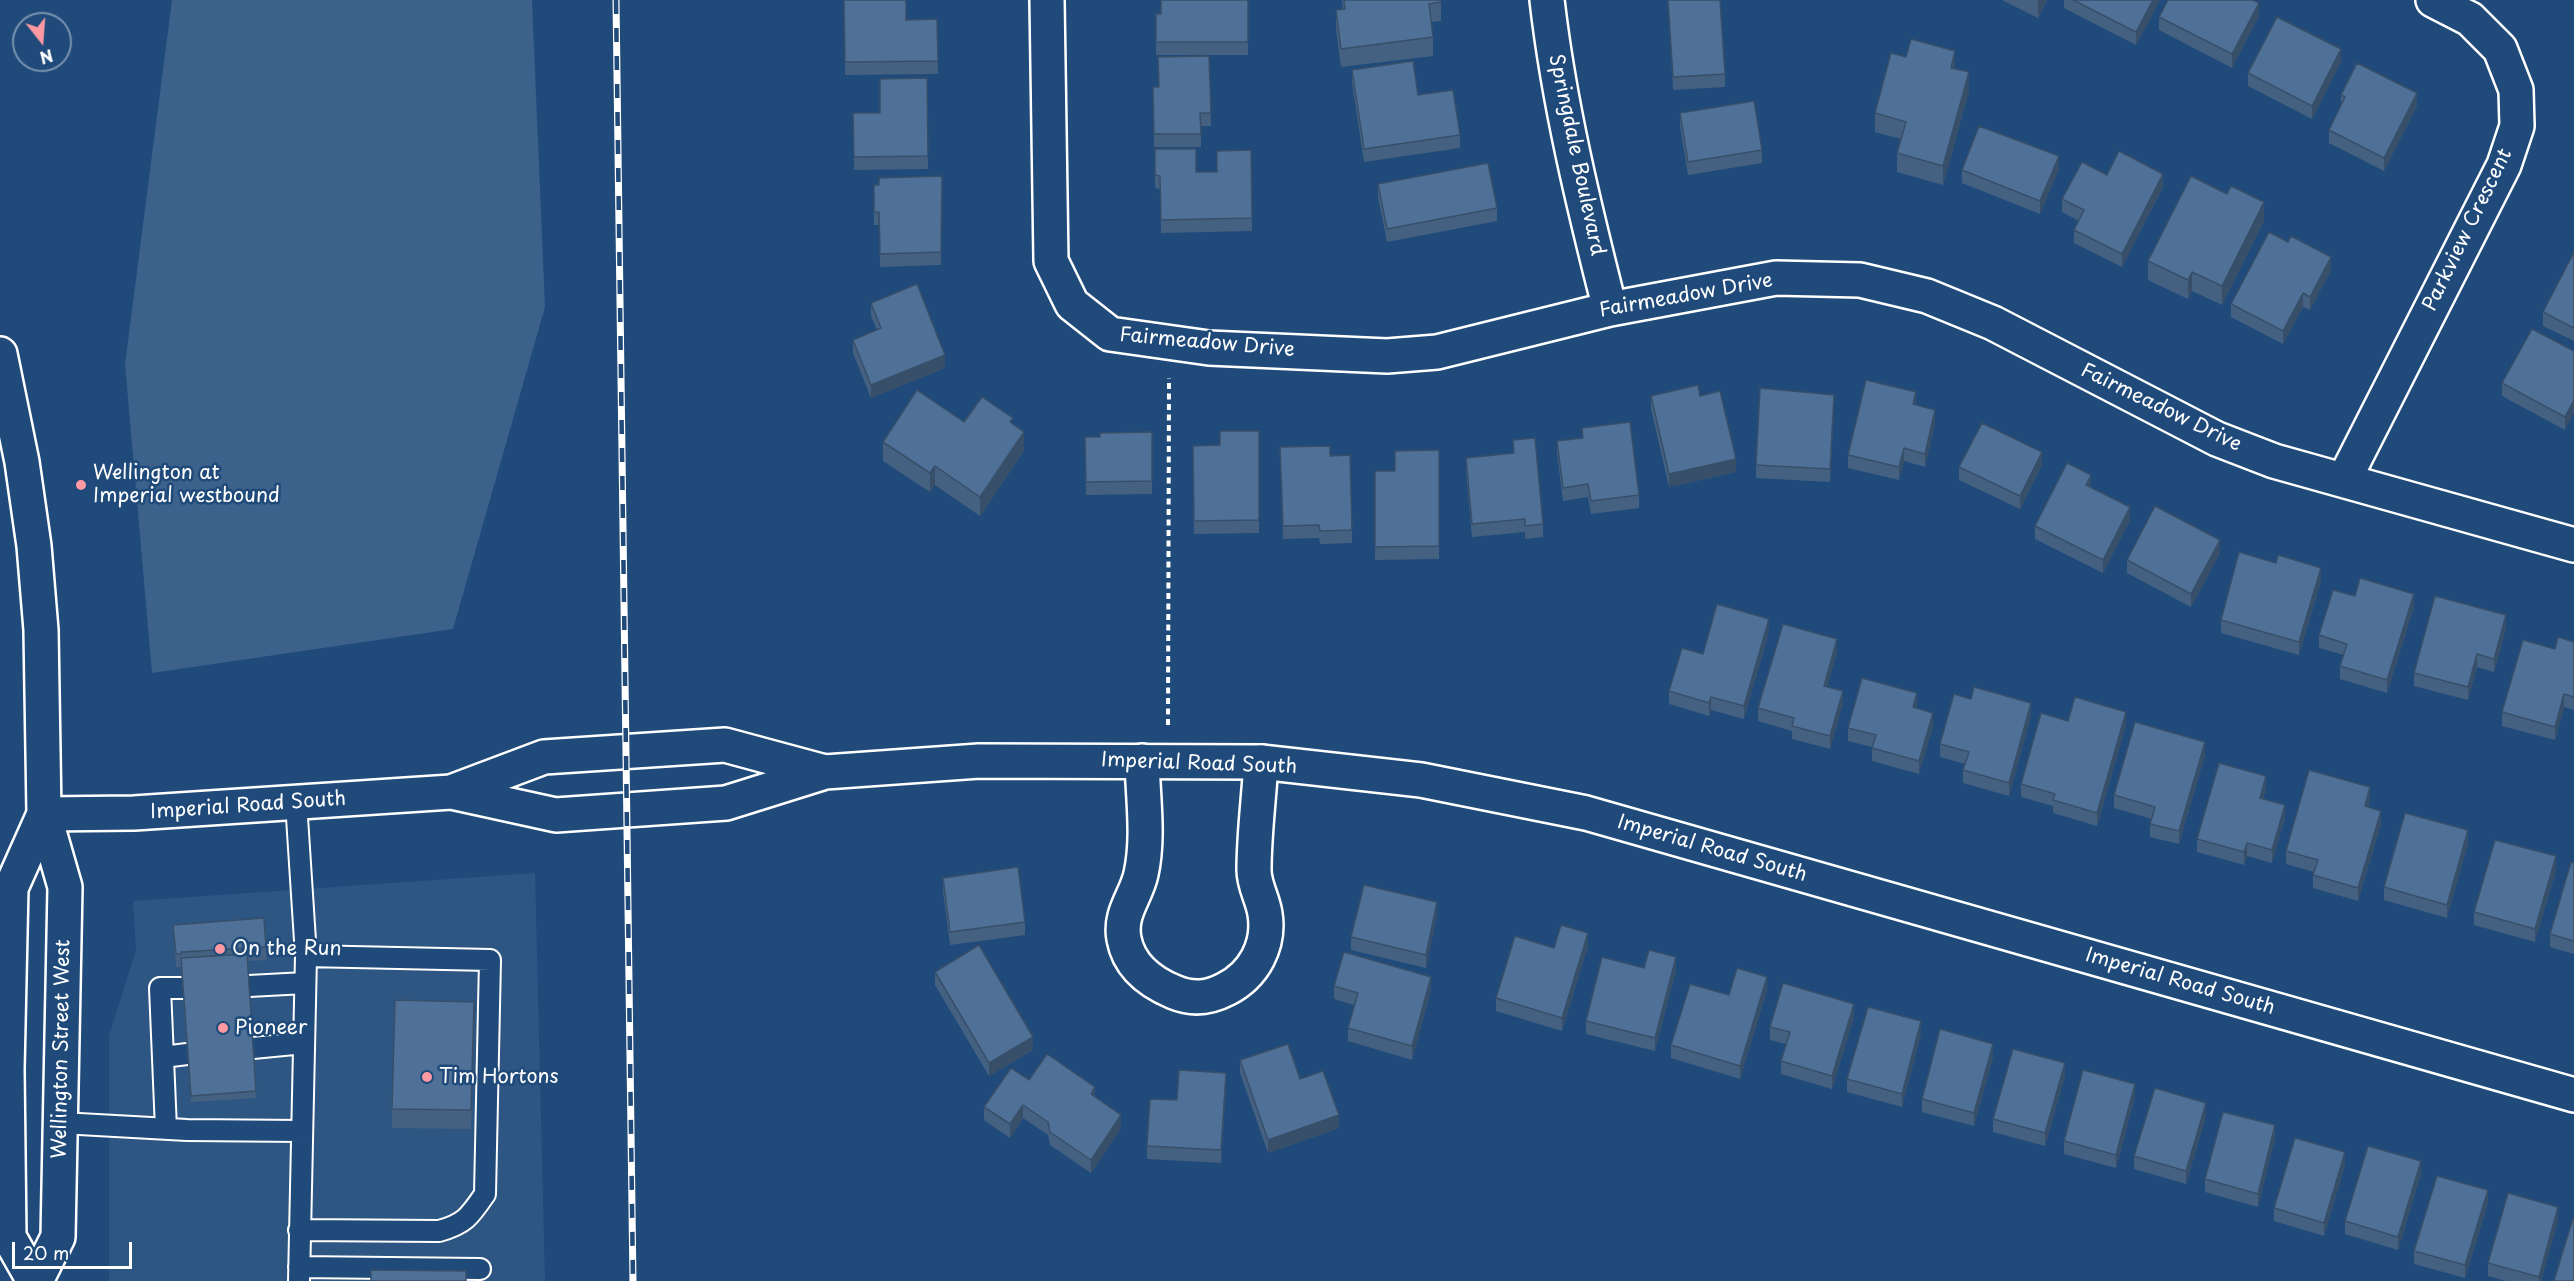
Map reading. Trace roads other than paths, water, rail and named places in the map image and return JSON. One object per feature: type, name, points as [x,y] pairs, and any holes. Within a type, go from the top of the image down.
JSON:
[{"type":"street","name":"Fairmeadow Drive","points":[[1047,0],[1051,261],[1072,304],[1110,334],[1209,348],[1397,355],[1437,352],[1611,309],[1776,279],[1860,280],[1927,296],[1993,323],[2217,439],[2274,460],[2574,545]]},
{"type":"street","name":"Springdale Boulevard","points":[[1547,0],[1552,44],[1583,202],[1611,309]]},
{"type":"street","name":"Parkview Crescent","points":[[2344,480],[2504,165],[2517,126],[2516,90],[2500,49],[2470,19],[2433,0]]},
{"type":"street","name":"Wellington Street West","points":[[0,354],[22,462],[34,546],[41,630],[44,814],[65,887],[58,1237],[35,1281]]},
{"type":"street","name":"Imperial Road South","points":[[451,792],[544,757],[725,745],[825,772]]},
{"type":"street","name":"Imperial Road South","points":[[44,814],[134,813],[451,792],[556,816],[726,803],[825,772],[979,761],[1261,762],[1421,780],[1586,813],[2574,1095]]},
{"type":"street","points":[[1155,761],[1141,875],[1127,906],[1123,925],[1124,941],[1135,965],[1155,983],[1181,995],[1209,998],[1236,985],[1254,967],[1264,942],[1265,914],[1254,873],[1261,762]]},
{"type":"street","name":"Wellington Street West","points":[[35,1281],[9,1238],[10,900],[11,888],[44,814]]},
{"type":"lane","points":[[296,802],[306,956],[299,1274],[480,1269]]},
{"type":"lane","points":[[299,1230],[439,1232],[458,1226],[470,1217],[485,1194],[490,960],[306,956]]},
{"type":"lane","points":[[249,986],[305,983]]},
{"type":"lane","points":[[166,1129],[160,988],[183,988]]},
{"type":"lane","points":[[253,1048],[304,1043]]},
{"type":"lane","points":[[163,1057],[187,1054]]},
{"type":"lane","points":[[61,1123],[166,1129],[302,1131]]},
{"type":"railway","points":[[616,0],[633,1281]]},
{"type":"place","name":"Wellington at Imperial westbound","points":[[81,485]]},
{"type":"place","name":"On the Run","points":[[220,949]]},
{"type":"place","name":"Pioneer","points":[[223,1028]]},
{"type":"place","name":"Tim Hortons","points":[[427,1077]]}]
